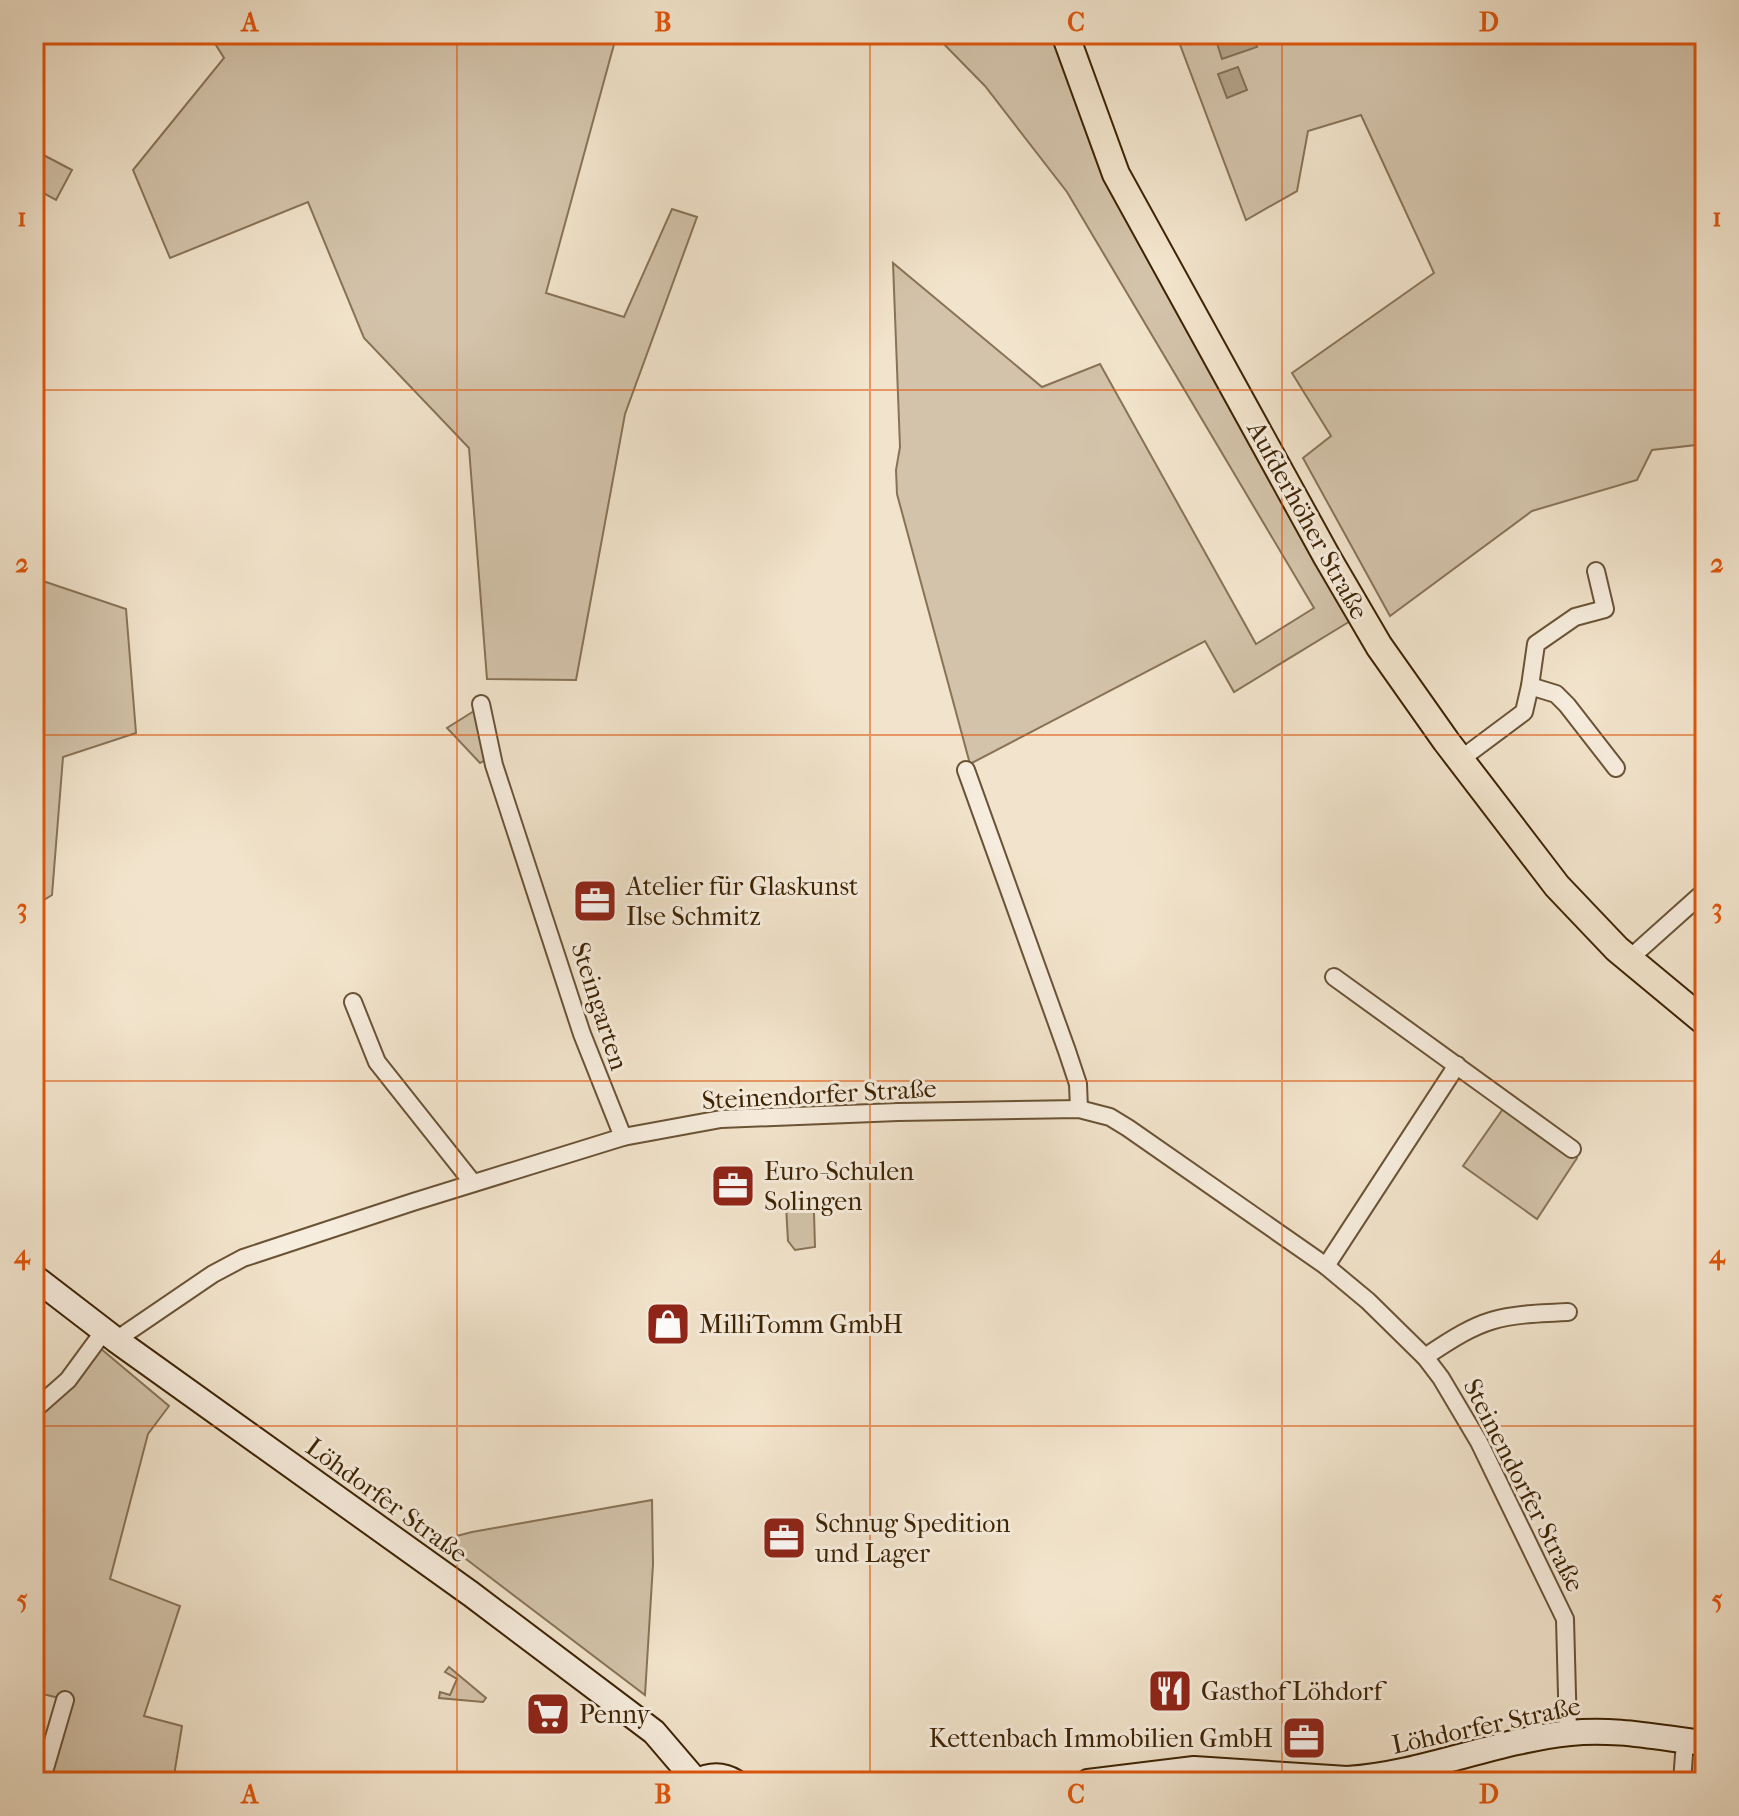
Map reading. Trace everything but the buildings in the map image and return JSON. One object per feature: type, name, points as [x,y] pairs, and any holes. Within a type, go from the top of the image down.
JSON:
[{"type":"main road","name":"Aufderhöher Straße","points":[[1065,34],[1079,65],[1105,149],[1327,557],[1379,646],[1557,886],[1629,959],[1705,1022]]},
{"type":"main road","name":"Löhdorfer Straße","points":[[34,1277],[110,1336],[471,1594],[654,1732],[696,1782],[719,1776],[735,1782]]},
{"type":"main road","name":"Löhdorfer Straße","points":[[1103,1781],[1194,1769],[1366,1778],[1568,1733],[1619,1732],[1695,1742]]},
{"type":"street","points":[[1461,759],[1520,717],[1527,706],[1536,644],[1575,617],[1605,609],[1596,571]]},
{"type":"street","points":[[1530,686],[1556,694],[1616,768]]},
{"type":"street","name":"Steingarten","points":[[481,704],[494,765],[582,1034],[623,1137]]},
{"type":"street","points":[[966,770],[1078,1084],[1079,1109]]},
{"type":"street","points":[[1629,959],[1705,891]]},
{"type":"street","points":[[1334,977],[1572,1149]]},
{"type":"street","points":[[353,1002],[377,1062],[473,1183]]},
{"type":"street","points":[[1326,1266],[1457,1065]]},
{"type":"street","name":"Steinendorfer Straße","points":[[34,1410],[110,1336],[243,1258],[623,1137],[721,1119],[1079,1109],[1110,1117],[1128,1128],[1326,1266],[1368,1301],[1425,1357],[1479,1442],[1565,1619],[1568,1733]]},
{"type":"street","points":[[1425,1357],[1470,1328],[1491,1319],[1525,1313],[1568,1312]]},
{"type":"street","points":[[41,1782],[41,1754],[65,1700]]},
{"type":"street","points":[[1682,1782],[1695,1742]]},
{"type":"shaded area","points":[[209,34],[627,34],[616,37],[546,293],[624,317],[672,209],[697,217],[625,414],[576,680],[487,679],[469,448],[364,338],[308,202],[170,258],[133,170],[224,58]]},
{"type":"shaded area","points":[[934,34],[1054,34],[1352,620],[1234,692],[1205,641],[970,764],[897,494],[896,470],[900,447],[893,263],[1042,387],[1100,364],[1256,644],[1314,608],[1067,192],[985,86]]},
{"type":"shaded area","points":[[1176,34],[1705,34],[1705,444],[1652,450],[1637,480],[1532,511],[1390,616],[1303,458],[1331,436],[1292,373],[1434,273],[1361,115],[1308,131],[1297,191],[1246,220]]},
{"type":"shaded area","points":[[1214,34],[1252,34],[1257,47],[1222,59]]},
{"type":"shaded area","points":[[1238,67],[1247,90],[1227,98],[1218,74]]},
{"type":"shaded area","points":[[34,150],[72,170],[56,200],[34,188]]},
{"type":"shaded area","points":[[34,578],[126,609],[136,733],[63,757],[52,895],[34,906]]},
{"type":"shaded area","points":[[474,711],[487,759],[480,763],[447,728]]},
{"type":"shaded area","points":[[1505,1106],[1577,1158],[1537,1219],[1463,1166]]},
{"type":"shaded area","points":[[803,1205],[814,1213],[815,1247],[795,1250],[788,1241],[786,1206]]},
{"type":"shaded area","points":[[100,1348],[169,1406],[148,1434],[110,1579],[180,1606],[144,1716],[182,1726],[173,1782],[48,1782],[72,1701],[34,1692],[34,1422]]},
{"type":"shaded area","points":[[652,1500],[653,1564],[645,1695],[441,1540],[472,1532]]},
{"type":"shaded area","points":[[449,1667],[486,1698],[483,1702],[439,1698],[440,1692],[450,1695],[457,1679],[445,1672]]},
{"type":"place","name":"Atelier für Glaskunst Ilse Schmitz","points":[[595,901]]},
{"type":"place","name":"Euro-Schulen Solingen","points":[[733,1186]]},
{"type":"place","name":"MilliTomm GmbH","points":[[668,1324]]},
{"type":"place","name":"Schnug Spedition und Lager","points":[[784,1538]]},
{"type":"place","name":"Gasthof Löhdorf","points":[[1170,1691]]},
{"type":"place","name":"Penny","points":[[548,1714]]},
{"type":"place","name":"Kettenbach Immobilien GmbH","points":[[1304,1738]]}]
